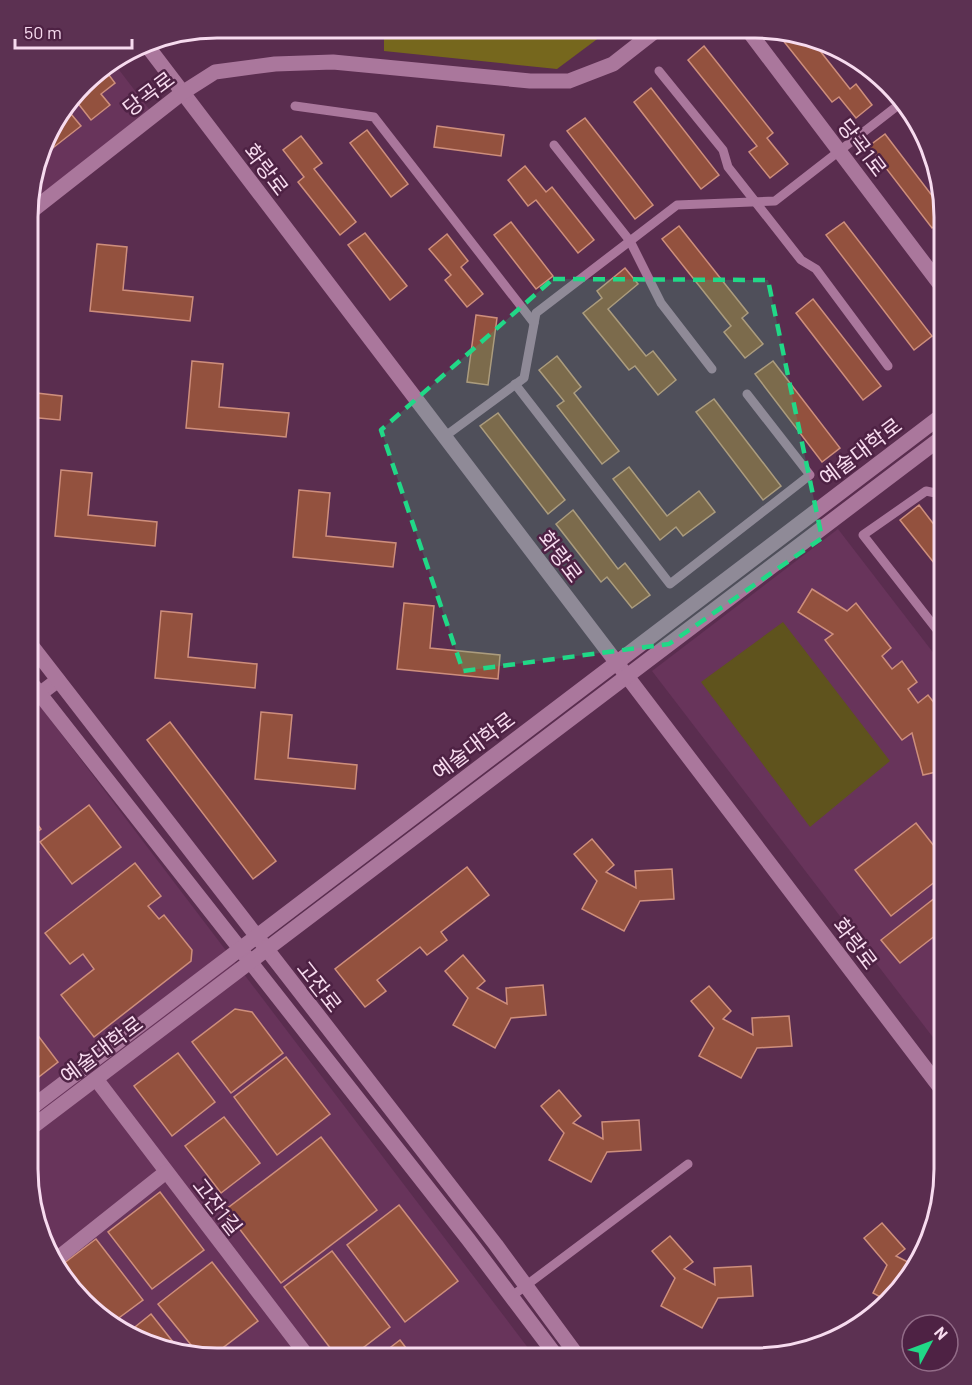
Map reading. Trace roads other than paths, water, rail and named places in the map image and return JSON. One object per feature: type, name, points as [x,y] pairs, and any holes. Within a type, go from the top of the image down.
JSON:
[{"type":"street","name":"당곡로","points":[[38,206],[182,93],[215,72],[275,64],[333,63],[530,81],[569,81],[613,64],[646,38]]},
{"type":"street","name":"당곡1로","points":[[754,38],[934,276]]},
{"type":"street","name":"화랑로","points":[[150,50],[934,1080]]},
{"type":"street","name":"예술대학로","points":[[38,1103],[934,421]]},
{"type":"street","name":"예술대학로","points":[[38,1123],[934,443]]},
{"type":"street","name":"고잔로","points":[[38,654],[572,1348]]},
{"type":"street","points":[[38,696],[58,680]]},
{"type":"street","name":"고잔로","points":[[38,704],[239,950],[512,1296],[550,1348]]},
{"type":"street","name":"고잔1길","points":[[96,1079],[301,1348]]},
{"type":"street","points":[[61,1256],[166,1172]]},
{"type":"lane","points":[[659,71],[723,150],[728,167],[801,260],[816,269],[888,366]]},
{"type":"lane","points":[[295,106],[374,117],[534,323]]},
{"type":"lane","points":[[444,437],[524,378],[536,313],[677,205],[775,201],[896,107]]},
{"type":"lane","points":[[554,145],[630,241],[661,303],[712,369]]},
{"type":"lane","points":[[515,384],[670,584],[810,476],[747,394]]},
{"type":"lane","points":[[934,493],[926,491],[863,535],[934,626]]},
{"type":"lane","points":[[512,1296],[688,1164]]}]
